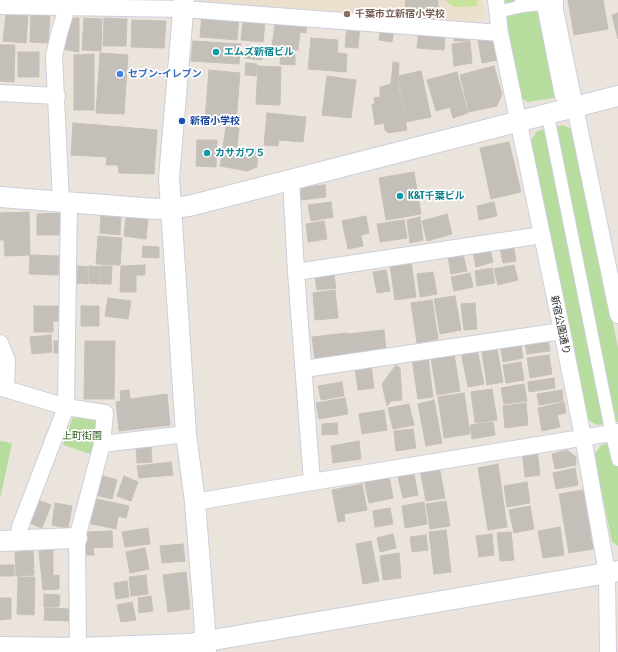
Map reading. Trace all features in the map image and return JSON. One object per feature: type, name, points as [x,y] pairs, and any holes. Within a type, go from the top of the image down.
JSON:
[{"type":"street","points":[[501,5],[546,1],[556,10],[568,101],[618,315]]},
{"type":"street","points":[[9,541],[20,527],[66,407],[65,202],[54,56],[67,4]]},
{"type":"street","points":[[0,6],[67,4],[184,5],[500,33]]},
{"type":"street","points":[[184,5],[169,178],[186,434],[195,502],[206,646]]},
{"type":"street","name":"新宿公園通り","points":[[501,5],[500,33],[612,572],[608,652]]},
{"type":"street","points":[[0,93],[57,96]]},
{"type":"street","points":[[0,197],[156,209],[189,206],[519,121],[568,101],[618,96]]},
{"type":"street","points":[[549,121],[614,432],[618,460]]},
{"type":"street","points":[[291,180],[296,272],[312,482]]},
{"type":"street","points":[[296,272],[542,235]]},
{"type":"street","points":[[304,369],[562,331]]},
{"type":"street","points":[[0,343],[7,360],[3,389],[66,407],[105,413],[102,444],[77,538],[70,649]]},
{"type":"street","points":[[195,502],[614,432]]},
{"type":"street","points":[[102,444],[186,434]]},
{"type":"street","points":[[9,541],[77,538]]},
{"type":"street","points":[[0,647],[70,649],[189,644],[206,646],[612,572]]},
{"type":"shaded area","points":[[197,0],[483,0],[483,17],[476,26],[196,8]]},
{"type":"green space","points":[[445,0],[477,0],[477,6],[454,7]]},
{"type":"green space","points":[[503,0],[548,0],[559,97],[528,102],[521,98],[504,15]]},
{"type":"green space","points":[[563,125],[573,130],[618,348],[618,422],[597,425],[586,419],[530,142],[537,131]]},
{"type":"green space","name":"上町街園","points":[[83,413],[95,416],[100,425],[94,455],[63,445],[73,417]]},
{"type":"green space","points":[[0,441],[12,443],[0,499]]},
{"type":"green space","points":[[618,442],[618,546],[612,542],[594,455],[601,445]]},
{"type":"building","points":[[406,0],[438,0],[438,9],[434,9],[426,14],[417,16],[417,8],[405,7]]},
{"type":"building","points":[[568,0],[603,0],[608,29],[574,35]]},
{"type":"building","points":[[618,13],[618,39],[612,15]]},
{"type":"building","points":[[6,14],[28,15],[26,43],[3,41]]},
{"type":"building","points":[[31,14],[50,14],[48,43],[30,42]]},
{"type":"building","points":[[202,14],[239,17],[237,40],[200,37]]},
{"type":"building","points":[[276,17],[307,21],[306,33],[300,32],[298,50],[272,47]]},
{"type":"building","points":[[68,18],[79,18],[79,52],[62,49]]},
{"type":"building","points":[[84,18],[102,19],[101,51],[82,50]]},
{"type":"building","points":[[104,18],[127,19],[126,46],[103,46]]},
{"type":"building","points":[[243,19],[265,21],[263,42],[241,40]]},
{"type":"building","points":[[132,20],[166,21],[164,48],[131,47]]},
{"type":"building","points":[[347,26],[360,26],[358,48],[345,47]]},
{"type":"building","points":[[381,27],[394,29],[392,42],[379,40]]},
{"type":"building","points":[[419,28],[445,30],[444,50],[417,48]]},
{"type":"building","points":[[454,31],[469,32],[469,41],[454,41]]},
{"type":"building","points":[[492,33],[497,60],[482,63],[477,35]]},
{"type":"building","points":[[311,38],[338,40],[337,53],[347,54],[346,72],[308,69]]},
{"type":"building","name":"エムズ新宿ビル","points":[[193,41],[241,44],[239,64],[191,61]]},
{"type":"building","points":[[470,42],[472,63],[454,66],[452,44]]},
{"type":"building","points":[[0,45],[15,45],[14,82],[0,81]]},
{"type":"building","points":[[246,46],[263,47],[262,60],[245,58]]},
{"type":"building","points":[[281,50],[295,50],[295,65],[280,64]]},
{"type":"building","points":[[18,52],[39,52],[39,77],[18,77]]},
{"type":"building","points":[[100,53],[128,55],[124,114],[96,113]]},
{"type":"building","points":[[94,54],[94,110],[74,110],[74,55]]},
{"type":"building","points":[[393,62],[399,63],[398,84],[407,130],[388,133],[385,130],[384,123],[375,125],[372,104],[375,104],[374,98],[380,97],[380,87],[391,84]]},
{"type":"building","points":[[246,63],[257,64],[256,76],[245,75]]},
{"type":"building","points":[[258,66],[281,67],[280,105],[256,104]]},
{"type":"building","points":[[494,66],[502,94],[497,106],[469,112],[460,75]]},
{"type":"building","points":[[209,70],[240,73],[236,123],[205,121]]},
{"type":"building","points":[[421,71],[431,117],[406,122],[398,76]]},
{"type":"building","points":[[457,72],[468,113],[453,118],[450,107],[436,111],[427,80]]},
{"type":"building","points":[[327,76],[356,80],[351,118],[322,115]]},
{"type":"building","points":[[267,113],[306,117],[303,142],[279,140],[278,146],[264,145]]},
{"type":"building","points":[[73,123],[157,130],[154,174],[119,173],[118,165],[106,165],[107,157],[71,155]]},
{"type":"building","points":[[226,127],[239,128],[237,148],[258,149],[257,167],[247,171],[220,166]]},
{"type":"building","name":"カサガワ５","points":[[197,140],[217,140],[216,167],[196,166]]},
{"type":"building","points":[[509,142],[521,192],[491,199],[480,148]]},
{"type":"building","name":"K&T千葉ビル","points":[[414,172],[421,214],[386,220],[379,178]]},
{"type":"building","points":[[325,185],[326,197],[301,200],[300,187]]},
{"type":"building","points":[[331,202],[333,217],[311,221],[308,205]]},
{"type":"building","points":[[494,202],[497,216],[479,220],[477,206]]},
{"type":"building","points":[[29,212],[30,255],[5,256],[4,240],[0,240],[0,213]]},
{"type":"building","points":[[63,213],[63,235],[37,235],[37,214]]},
{"type":"building","points":[[447,214],[452,234],[427,241],[422,221]]},
{"type":"building","points":[[101,216],[121,217],[120,235],[100,233]]},
{"type":"building","points":[[366,216],[369,233],[361,235],[363,246],[348,249],[342,221]]},
{"type":"building","points":[[126,217],[148,219],[146,239],[124,236]]},
{"type":"building","points":[[420,217],[423,240],[410,243],[407,220]]},
{"type":"building","points":[[404,220],[407,238],[380,242],[377,224]]},
{"type":"building","points":[[324,221],[327,239],[308,242],[306,224]]},
{"type":"building","points":[[98,236],[122,238],[120,265],[96,264]]},
{"type":"building","points":[[513,242],[516,261],[503,263],[499,244]]},
{"type":"building","points":[[143,246],[159,247],[159,258],[142,257]]},
{"type":"building","points":[[490,249],[493,262],[476,267],[473,253]]},
{"type":"building","points":[[463,254],[467,271],[451,274],[448,257]]},
{"type":"building","points":[[30,255],[59,256],[58,275],[29,274]]},
{"type":"building","points":[[411,261],[416,297],[395,300],[390,265]]},
{"type":"building","points":[[145,265],[145,275],[136,275],[136,292],[120,292],[121,266]]},
{"type":"building","points":[[514,265],[518,280],[498,285],[494,269]]},
{"type":"building","points":[[78,266],[88,267],[88,284],[77,283]]},
{"type":"building","points":[[89,266],[100,267],[100,284],[89,283]]},
{"type":"building","points":[[101,266],[112,266],[111,284],[101,284]]},
{"type":"building","points":[[492,268],[495,283],[477,286],[475,271]]},
{"type":"building","points":[[386,270],[390,291],[377,293],[373,272]]},
{"type":"building","points":[[433,272],[437,294],[420,297],[417,274]]},
{"type":"building","points":[[470,273],[473,287],[454,291],[451,277]]},
{"type":"building","points":[[334,275],[336,288],[317,290],[315,277]]},
{"type":"building","points":[[335,290],[338,318],[315,320],[313,293]]},
{"type":"building","points":[[455,296],[461,330],[440,334],[434,299]]},
{"type":"building","points":[[108,298],[131,301],[128,319],[105,316]]},
{"type":"building","points":[[432,300],[438,339],[417,343],[411,303]]},
{"type":"building","points":[[475,303],[477,329],[464,330],[461,304]]},
{"type":"building","points":[[34,306],[62,306],[61,321],[53,321],[53,332],[34,332]]},
{"type":"building","points":[[81,306],[99,306],[99,326],[81,326]]},
{"type":"building","points":[[384,330],[386,350],[350,354],[347,334]]},
{"type":"building","points":[[347,333],[349,357],[315,360],[312,337]]},
{"type":"building","points":[[547,334],[550,351],[527,354],[524,338]]},
{"type":"building","points":[[51,335],[52,352],[32,354],[30,337]]},
{"type":"building","points":[[520,339],[523,358],[503,362],[500,343]]},
{"type":"building","points":[[54,341],[66,341],[67,353],[54,353]]},
{"type":"building","points":[[85,341],[115,341],[114,399],[84,399]]},
{"type":"building","points":[[496,343],[503,382],[487,385],[481,346]]},
{"type":"building","points":[[477,349],[484,384],[468,387],[461,352]]},
{"type":"building","points":[[454,354],[460,391],[437,395],[431,358]]},
{"type":"building","points":[[549,355],[552,374],[530,378],[527,358]]},
{"type":"building","points":[[428,357],[433,397],[418,399],[412,359]]},
{"type":"building","points":[[521,362],[524,380],[506,383],[503,365]]},
{"type":"building","points":[[371,365],[374,388],[358,390],[355,367]]},
{"type":"building","points":[[396,365],[400,368],[402,400],[391,401],[387,406],[382,384]]},
{"type":"building","points":[[554,378],[555,388],[529,392],[528,382]]},
{"type":"building","points":[[342,382],[344,396],[321,400],[318,386]]},
{"type":"building","points":[[524,384],[527,401],[504,404],[501,388]]},
{"type":"building","points":[[492,389],[497,420],[475,423],[471,392]]},
{"type":"building","points":[[129,390],[130,399],[167,394],[170,425],[119,431],[116,402],[121,401],[120,391]]},
{"type":"building","points":[[562,390],[563,401],[539,405],[537,394]]},
{"type":"building","points":[[464,393],[470,434],[444,438],[438,397]]},
{"type":"building","points":[[345,398],[348,414],[319,419],[316,403]]},
{"type":"building","points":[[434,400],[442,443],[426,446],[418,404]]},
{"type":"building","points":[[564,402],[566,413],[557,415],[560,427],[542,431],[538,408]]},
{"type":"building","points":[[526,403],[528,425],[505,428],[503,406]]},
{"type":"building","points":[[409,404],[414,425],[393,429],[388,408]]},
{"type":"building","points":[[384,410],[387,430],[362,434],[359,414]]},
{"type":"building","points":[[493,422],[495,435],[472,439],[470,425]]},
{"type":"building","points":[[337,423],[338,434],[322,435],[322,424]]},
{"type":"building","points":[[413,429],[416,448],[396,451],[394,431]]},
{"type":"building","points":[[359,441],[361,459],[333,463],[331,446]]},
{"type":"building","points":[[151,446],[152,462],[137,463],[136,447]]},
{"type":"building","points":[[537,450],[540,475],[525,477],[522,452]]},
{"type":"building","points":[[567,450],[576,457],[576,465],[555,469],[552,454]]},
{"type":"building","points":[[171,462],[173,475],[139,478],[137,466]]},
{"type":"building","points":[[498,464],[507,527],[488,530],[478,468]]},
{"type":"building","points":[[439,466],[445,498],[426,501],[420,469]]},
{"type":"building","points":[[575,468],[578,485],[556,489],[553,473]]},
{"type":"building","points":[[413,469],[418,495],[403,498],[397,473]]},
{"type":"building","points":[[100,475],[117,480],[112,499],[95,495]]},
{"type":"building","points":[[124,476],[138,482],[131,501],[117,496]]},
{"type":"building","points":[[389,476],[393,498],[369,503],[364,480]]},
{"type":"building","points":[[527,482],[530,503],[507,507],[504,486]]},
{"type":"building","points":[[362,484],[367,510],[344,514],[345,521],[338,522],[332,490]]},
{"type":"building","points":[[583,490],[593,549],[569,553],[559,494]]},
{"type":"building","points":[[92,498],[129,506],[126,518],[118,516],[116,529],[87,523]]},
{"type":"building","points":[[38,500],[51,505],[42,528],[29,523]]},
{"type":"building","points":[[446,501],[450,526],[430,529],[426,504]]},
{"type":"building","points":[[424,502],[427,524],[405,528],[402,506]]},
{"type":"building","points":[[55,503],[72,506],[68,528],[52,525]]},
{"type":"building","points":[[530,506],[534,529],[514,533],[509,510]]},
{"type":"building","points":[[390,508],[393,524],[375,527],[373,511]]},
{"type":"building","points":[[560,527],[564,555],[543,558],[538,531]]},
{"type":"building","points":[[148,528],[150,544],[125,547],[122,532]]},
{"type":"building","points":[[446,530],[451,572],[434,574],[429,532]]},
{"type":"building","points":[[112,531],[113,547],[93,548],[94,555],[85,555],[84,532]]},
{"type":"building","points":[[511,532],[514,560],[500,561],[497,533]]},
{"type":"building","points":[[393,534],[396,548],[380,552],[377,538]]},
{"type":"building","points":[[492,534],[494,555],[479,557],[476,536]]},
{"type":"building","points":[[426,535],[428,550],[412,552],[410,537]]},
{"type":"building","points":[[371,541],[379,581],[363,584],[356,544]]},
{"type":"building","points":[[183,544],[185,561],[162,563],[160,546]]},
{"type":"building","points":[[145,548],[149,569],[130,573],[126,552]]},
{"type":"building","points":[[53,550],[53,576],[59,575],[59,589],[43,590],[39,551]]},
{"type":"building","points":[[33,551],[34,575],[16,576],[15,552]]},
{"type":"building","points":[[399,553],[401,578],[383,580],[380,556]]},
{"type":"building","points":[[0,565],[14,565],[14,576],[0,576]]},
{"type":"building","points":[[186,572],[190,609],[168,612],[163,575]]},
{"type":"building","points":[[146,575],[148,594],[131,596],[129,577]]},
{"type":"building","points":[[18,577],[35,577],[34,615],[17,614]]},
{"type":"building","points":[[127,581],[129,597],[116,599],[114,583]]},
{"type":"building","points":[[44,594],[60,595],[59,607],[44,607]]},
{"type":"building","points":[[151,596],[153,611],[139,613],[138,598]]},
{"type":"building","points":[[0,598],[11,598],[11,619],[0,620]]},
{"type":"building","points":[[132,602],[136,620],[121,622],[117,605]]},
{"type":"building","points":[[45,608],[70,609],[69,621],[44,620]]},
{"type":"place","name":"千葉市立新宿小学校","points":[[347,14]]},
{"type":"place","name":"エムズ新宿ビル","points":[[216,52]]},
{"type":"place","name":"セブン-イレブン","points":[[120,74]]},
{"type":"place","name":"新宿小学校","points":[[182,121]]},
{"type":"place","name":"カサガワ５","points":[[207,153]]},
{"type":"place","name":"K&T千葉ビル","points":[[400,196]]}]
